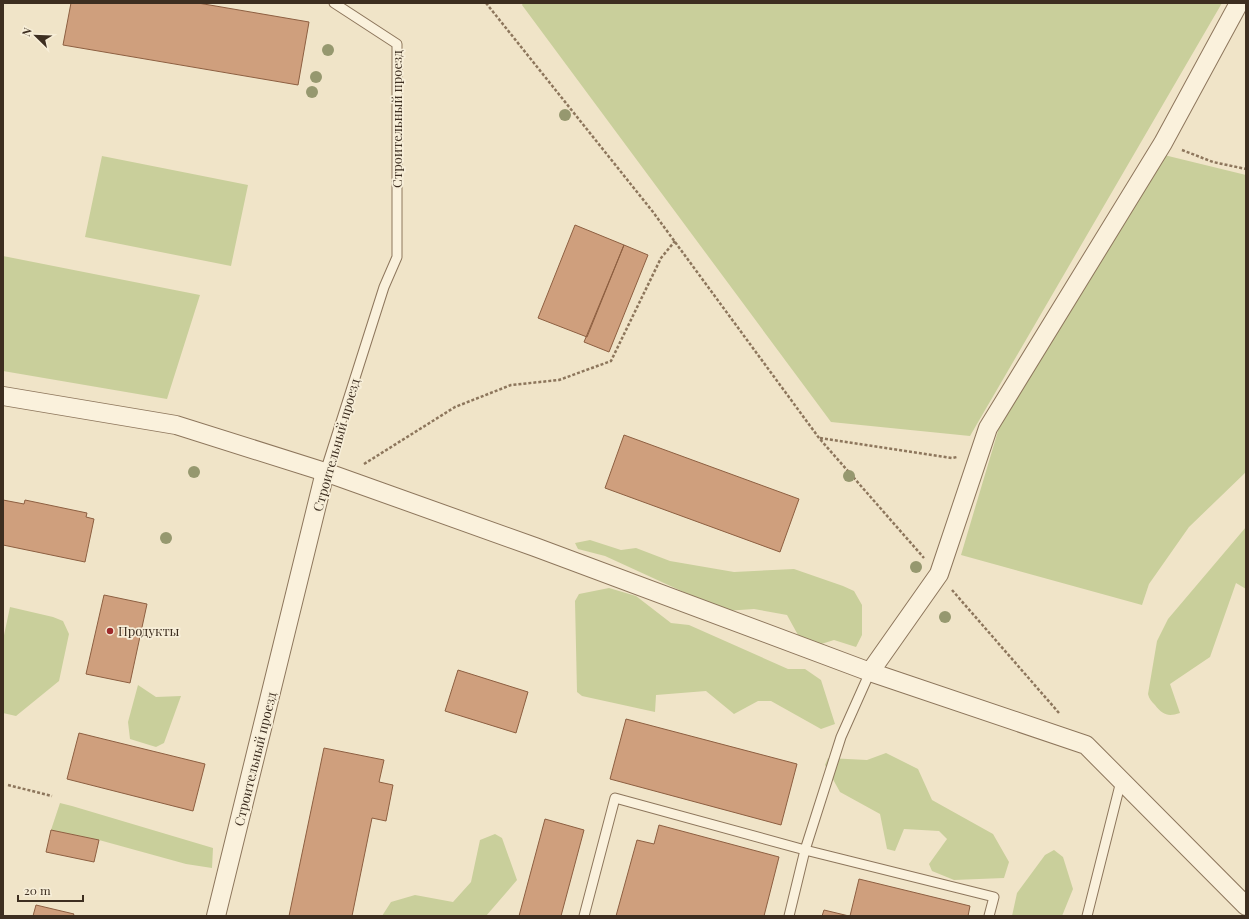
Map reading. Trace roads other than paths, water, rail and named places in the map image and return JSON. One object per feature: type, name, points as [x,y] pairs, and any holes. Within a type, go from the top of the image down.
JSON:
[{"type":"street","points":[[870,672],[939,574],[988,428],[1163,143],[1239,3]]},
{"type":"street","points":[[3,396],[176,425],[333,474],[535,547],[870,672],[1086,745],[1246,906]]},
{"type":"street","name":"Строительный проезд","points":[[216,916],[333,474]]},
{"type":"lane","name":"Строительный проезд","points":[[333,474],[384,287],[397,257],[397,44],[334,3]]},
{"type":"lane","points":[[789,916],[806,850],[841,737],[870,672]]},
{"type":"lane","points":[[1086,916],[1121,781]]},
{"type":"lane","points":[[584,916],[615,798],[806,850],[994,897],[989,916]]},
{"type":"place","name":"Продукты","points":[[110,631]]}]
